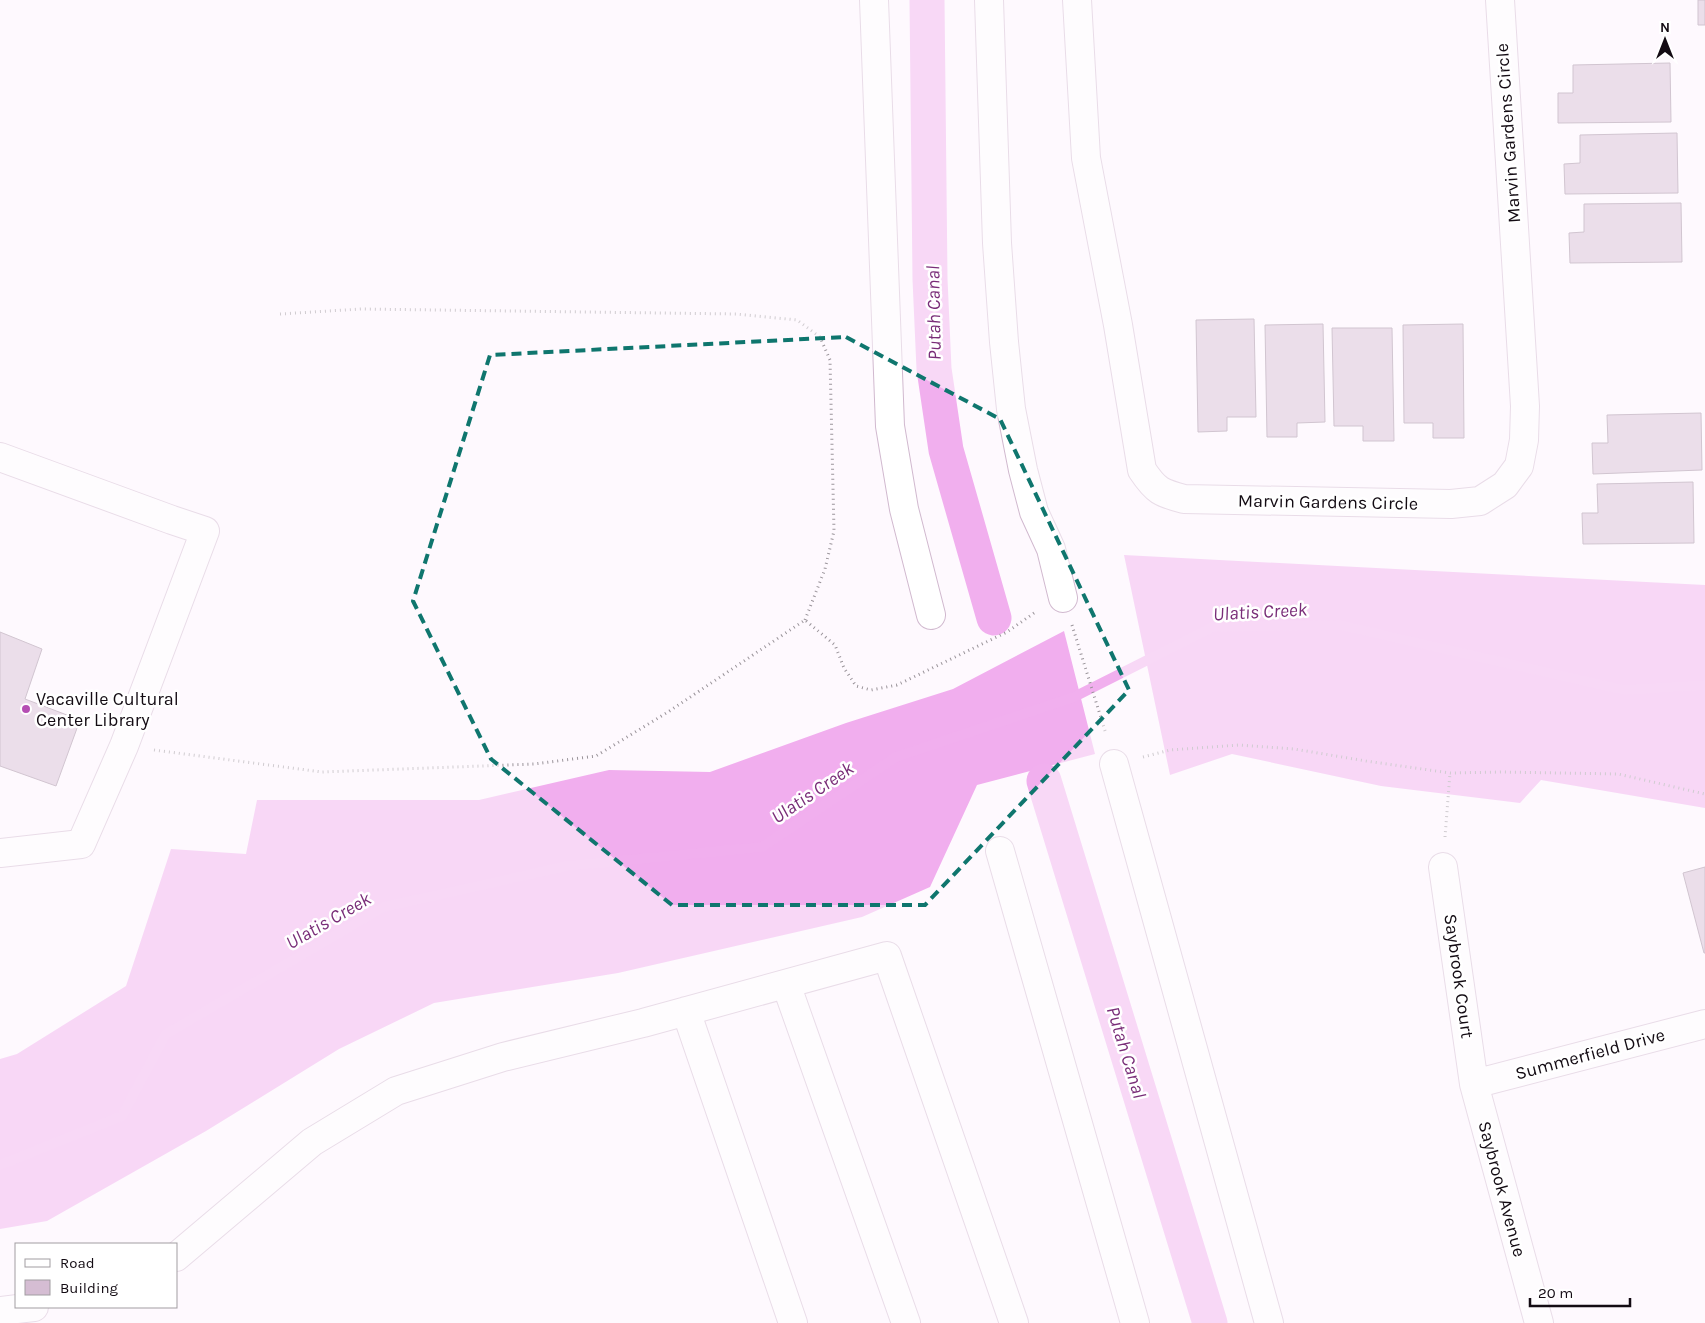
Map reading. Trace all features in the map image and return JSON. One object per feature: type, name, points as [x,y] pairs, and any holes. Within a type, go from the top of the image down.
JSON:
[{"type":"street","points":[[874,0],[890,426],[904,510],[932,615]]},
{"type":"street","points":[[989,0],[997,243],[1011,409],[1023,470],[1034,512],[1051,549],[1066,608]]},
{"type":"street","name":"Marvin Gardens Circle","points":[[1077,0],[1086,158],[1118,325],[1142,470],[1153,486],[1166,494],[1184,500],[1451,504],[1480,501],[1505,485],[1519,466],[1524,440],[1525,406],[1500,0]]},
{"type":"street","points":[[0,456],[172,520],[205,530],[124,746],[81,844],[0,854]]},
{"type":"street","points":[[1111,753],[1269,1323]]},
{"type":"street","points":[[1000,851],[1135,1323]]},
{"type":"street","name":"Saybrook Court","points":[[1443,867],[1474,1084]]},
{"type":"street","points":[[178,1255],[312,1142],[396,1091],[504,1057],[643,1023],[887,956],[1014,1323]]},
{"type":"street","points":[[786,984],[906,1323]]},
{"type":"street","points":[[686,1011],[793,1323]]},
{"type":"street","name":"Summerfield Drive","points":[[1474,1084],[1705,1024]]},
{"type":"street","name":"Saybrook Avenue","points":[[1474,1084],[1538,1323]]},
{"type":"path","points":[[124,746],[322,772],[534,764],[596,756],[668,712],[805,620],[825,569],[834,530],[830,360],[820,337],[796,320],[736,314],[361,309],[280,314]]},
{"type":"path","points":[[805,620],[835,645],[844,668],[856,686],[871,690],[896,685],[1007,632],[1046,605],[1066,608],[1111,753],[1238,745],[1294,748],[1450,773],[1618,774],[1705,794]]},
{"type":"path","points":[[1443,867],[1450,773]]},
{"type":"highlighted area","points":[[846,337],[1000,419],[1129,690],[925,905],[672,905],[491,759],[413,601],[490,355]]},
{"type":"shaded area","points":[[1124,555],[1705,585],[1705,808],[1541,780],[1520,803],[1381,786],[1232,754],[1170,775]]},
{"type":"shaded area","points":[[1064,631],[1095,754],[977,785],[930,887],[862,917],[618,973],[434,1003],[339,1049],[206,1131],[47,1221],[0,1229],[0,1059],[17,1054],[126,986],[171,849],[246,854],[257,800],[479,800],[609,770],[710,772],[846,723],[953,689]]},
{"type":"building","points":[[1698,0],[1705,0],[1705,25],[1698,25]]},
{"type":"building","points":[[1670,63],[1671,122],[1558,123],[1558,93],[1573,93],[1573,65]]},
{"type":"building","points":[[1677,133],[1678,193],[1565,194],[1564,164],[1580,163],[1580,135]]},
{"type":"building","points":[[1681,203],[1682,262],[1570,263],[1569,233],[1584,232],[1584,204]]},
{"type":"building","points":[[1254,319],[1256,417],[1227,417],[1227,431],[1198,432],[1196,320]]},
{"type":"building","points":[[1323,324],[1325,422],[1297,423],[1297,437],[1267,437],[1265,325]]},
{"type":"building","points":[[1463,324],[1464,438],[1433,438],[1433,423],[1404,423],[1403,325]]},
{"type":"building","points":[[1332,328],[1392,328],[1394,441],[1363,441],[1363,426],[1334,426]]},
{"type":"building","points":[[1701,413],[1702,470],[1593,474],[1592,443],[1608,443],[1607,415]]},
{"type":"building","points":[[1693,482],[1694,543],[1583,544],[1582,513],[1598,513],[1597,484]]},
{"type":"building","name":"Vacaville Cultural Center Library","points":[[0,632],[42,649],[25,699],[80,720],[56,786],[0,766]]},
{"type":"building","points":[[1705,867],[1705,953],[1704,953],[1683,873]]},
{"type":"waterway","name":"Putah Canal","points":[[927,0],[930,279],[934,369],[946,450],[994,618]]},
{"type":"waterway","name":"Ulatis Creek","points":[[0,1165],[122,1116],[166,1034],[384,907],[567,866],[762,847],[896,757],[1074,697],[1213,627],[1340,625],[1624,690],[1705,685]]},
{"type":"waterway","name":"Putah Canal","points":[[1044,781],[1210,1323]]},
{"type":"place","name":"Vacaville Cultural Center Library","points":[[26,709]]}]
